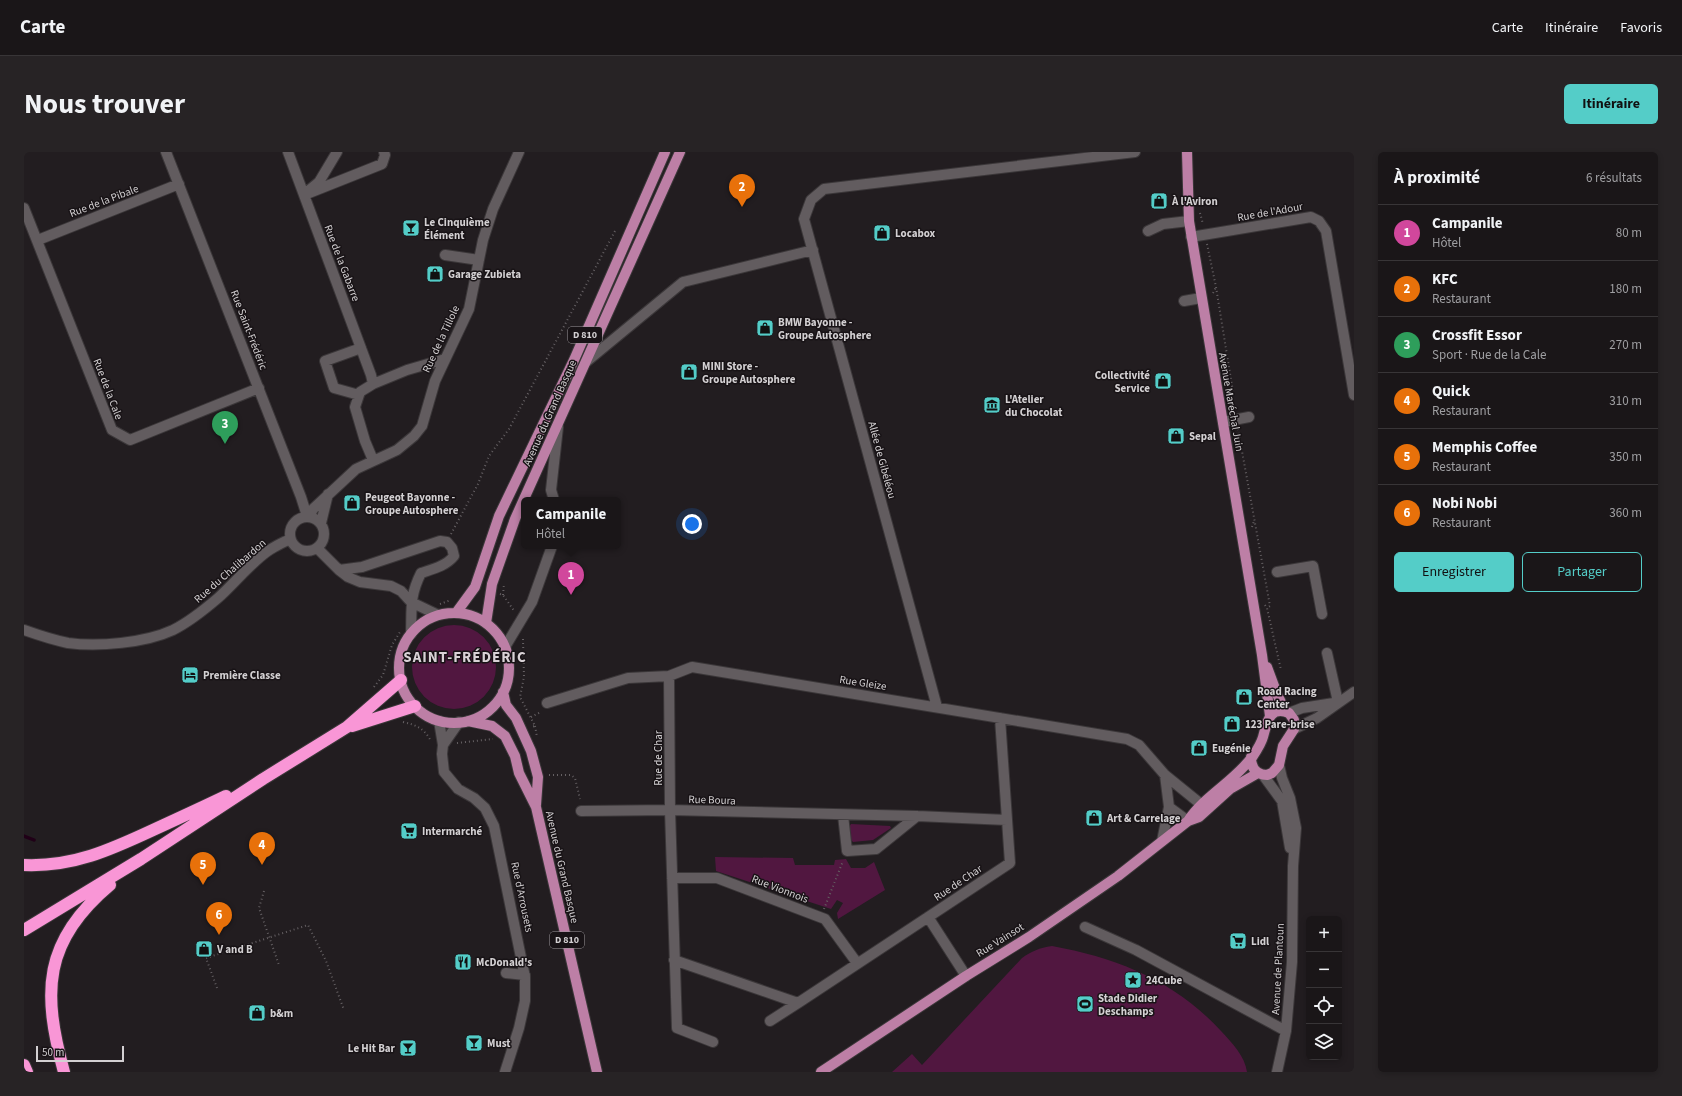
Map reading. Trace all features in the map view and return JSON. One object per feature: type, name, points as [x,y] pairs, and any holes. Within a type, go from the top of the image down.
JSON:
[{"type":"highway","points":[[24,930],[142,859],[263,779],[347,727],[401,680]]},
{"type":"highway","points":[[347,727],[415,706]]},
{"type":"highway","points":[[24,865],[51,866],[89,858],[121,845],[263,779]]},
{"type":"highway","points":[[64,1072],[53,1030],[51,1012],[51,981],[57,954],[69,928],[88,903],[142,859]]},
{"type":"highway","points":[[24,1065],[27,1072]]},
{"type":"main road","name":"Avenue du Grand Basque","points":[[456,613],[475,588],[499,516],[574,360],[665,152]]},
{"type":"main road","name":"Avenue du Grand Basque","points":[[525,497],[674,169],[680,152]]},
{"type":"main road","points":[[674,169],[686,152]]},
{"type":"main road","name":"Avenue Maréchal Juin","points":[[1187,152],[1189,221],[1191,237],[1262,655],[1270,716]]},
{"type":"main road","name":"Avenue du Grand Basque","points":[[486,623],[492,584],[521,506]]},
{"type":"main road","points":[[456,613],[466,614],[486,623],[498,635],[505,647],[509,668],[507,685],[496,703],[485,714],[464,722],[439,721],[426,715],[415,706],[406,694],[401,680],[400,664],[403,648],[411,634],[423,623],[438,616],[456,613]]},
{"type":"main road","name":"Avenue Maréchal Juin","points":[[1262,655],[1277,694],[1294,720],[1294,729]]},
{"type":"main road","name":"Avenue du Grand Basque","points":[[503,692],[506,705],[516,718],[526,737],[531,751],[538,777],[536,807]]},
{"type":"main road","points":[[1270,716],[1280,711],[1288,712]]},
{"type":"main road","name":"Rue Vainsot","points":[[1188,821],[1194,812],[1232,778],[1251,757],[1260,745],[1267,719],[1270,716]]},
{"type":"main road","name":"Avenue du Grand Basque","points":[[464,722],[492,726],[505,736],[515,756],[519,773],[536,807],[597,1072]]},
{"type":"main road","points":[[1279,766],[1283,746],[1294,729]]},
{"type":"main road","points":[[1251,757],[1253,768],[1260,774]]},
{"type":"main road","name":"Rue Vainsot","points":[[821,1072],[966,976],[1029,937],[1118,876],[1188,821],[1198,817],[1230,790],[1260,774],[1272,773],[1279,766]]},
{"type":"street","name":"Rue Saint-Frédéric","points":[[166,152],[302,497],[308,517]]},
{"type":"street","name":"Rue de la Gabarre","points":[[288,152],[373,384]]},
{"type":"street","points":[[304,195],[319,182],[336,152]]},
{"type":"street","points":[[304,195],[382,164],[385,155],[384,152]]},
{"type":"street","name":"Rue de la Tillole","points":[[308,517],[312,509],[356,469],[397,450],[414,436],[422,426],[435,381],[469,309],[483,240],[493,209],[519,152]]},
{"type":"street","name":"Allée de Gibéléou","points":[[937,707],[804,219],[811,200],[824,189],[1135,152]]},
{"type":"street","name":"Rue de la Pibale","points":[[38,240],[179,184]]},
{"type":"street","name":"Rue de la Cale","points":[[24,208],[38,240],[112,430],[130,440],[259,388]]},
{"type":"street","name":"Rue de l'Adour","points":[[1191,237],[1311,217],[1319,221],[1326,231],[1354,395]]},
{"type":"street","points":[[1148,231],[1163,224],[1189,221]]},
{"type":"street","points":[[586,362],[683,282],[813,250]]},
{"type":"street","points":[[445,255],[479,260]]},
{"type":"street","points":[[1184,301],[1202,298]]},
{"type":"street","points":[[359,396],[334,388],[325,362],[361,348]]},
{"type":"street","points":[[373,460],[365,441],[355,407],[360,392],[373,384],[407,370],[445,359]]},
{"type":"street","points":[[1223,422],[1249,417]]},
{"type":"street","points":[[553,497],[551,490],[558,423]]},
{"type":"street","points":[[321,523],[314,518],[308,517],[295,521],[291,526],[290,533],[290,539],[293,544],[301,550],[312,550],[321,544],[324,534],[321,523],[328,494]]},
{"type":"street","name":"Rue du Chalibardon","points":[[24,630],[68,643],[97,644],[151,638],[172,630],[196,616],[218,598],[270,549],[290,539]]},
{"type":"street","points":[[339,570],[362,567],[440,541],[447,542],[452,548],[454,556],[444,565],[421,573],[414,586],[411,602],[411,634]]},
{"type":"street","points":[[317,548],[339,570],[360,582],[391,586],[400,591],[411,602],[438,616]]},
{"type":"street","points":[[505,647],[522,622],[532,602],[551,549]]},
{"type":"street","points":[[1277,572],[1313,566],[1322,614]]},
{"type":"street","points":[[1327,653],[1338,702]]},
{"type":"street","name":"Rue Gleize","points":[[547,703],[628,678],[669,676],[692,667],[1127,739],[1138,745],[1165,775],[1202,805]]},
{"type":"street","name":"Rue de Char","points":[[669,676],[670,810],[677,1028],[713,1042]]},
{"type":"street","points":[[1294,729],[1317,718],[1354,692]]},
{"type":"street","points":[[1288,712],[1338,702]]},
{"type":"street","name":"Rue de Char","points":[[770,1021],[1010,863],[1000,718]]},
{"type":"street","name":"Rue d'Arrousets","points":[[439,721],[444,745],[442,754],[444,772],[458,789],[474,798],[485,808],[494,826],[525,975],[526,1001],[505,1072]]},
{"type":"street","points":[[444,745],[464,722]]},
{"type":"street","name":"Avenue de Plantoun","points":[[1277,1072],[1286,1031],[1292,962],[1293,866],[1296,828],[1290,798],[1279,766]]},
{"type":"street","name":"Avenue de Plantoun","points":[[1260,774],[1282,801],[1293,866]]},
{"type":"street","points":[[1162,841],[1169,807],[1165,775]]},
{"type":"street","points":[[1169,807],[1188,821]]},
{"type":"street","name":"Rue Boura","points":[[581,811],[670,810],[918,816],[1007,820]]},
{"type":"street","points":[[843,815],[846,851],[876,849],[918,816]]},
{"type":"street","name":"Rue Vionnois","points":[[672,878],[717,878],[825,919],[857,963]]},
{"type":"street","points":[[928,916],[966,976]]},
{"type":"street","points":[[1085,927],[1136,950],[1286,1031]]},
{"type":"street","points":[[674,960],[798,1003]]},
{"type":"street","points":[[506,974],[525,975]]},
{"type":"path","points":[[1199,207],[1216,287],[1233,392],[1231,394],[1270,606],[1268,608],[1282,675]]},
{"type":"path","points":[[447,542],[478,484],[489,456],[509,429],[615,231]]},
{"type":"path","points":[[491,592],[503,595],[522,622]]},
{"type":"path","points":[[434,604],[439,605],[451,601],[455,597]]},
{"type":"path","points":[[383,696],[373,688],[383,675],[392,644],[402,626]]},
{"type":"path","points":[[402,722],[416,725],[426,732],[431,740],[431,747],[444,745]]},
{"type":"path","points":[[538,777],[547,775],[571,775],[577,782],[580,799]]},
{"type":"path","points":[[821,918],[846,851]]},
{"type":"path","points":[[264,891],[259,908],[279,965]]},
{"type":"path","points":[[217,988],[206,958],[308,925],[326,961],[344,1010]]},
{"type":"shaded area","points":[[454,625],[470,628],[484,637],[493,651],[496,667],[493,683],[484,697],[470,706],[454,709],[438,706],[424,697],[415,683],[412,667],[415,651],[424,637],[438,628]]},
{"type":"shaded area","points":[[851,824],[890,826],[891,828],[873,840],[853,842],[851,840],[849,827]]},
{"type":"shaded area","points":[[715,857],[793,858],[795,865],[834,865],[835,860],[846,859],[851,868],[865,868],[874,862],[885,890],[838,919],[837,913],[843,903],[837,900],[831,909],[716,871]]},
{"type":"shaded area","name":"Stade Didier Deschamps","points":[[1052,946],[1100,957],[1144,974],[1165,985],[1203,1013],[1221,1031],[1241,1055],[1247,1072],[892,1072],[912,1054],[922,1065],[1022,958],[1036,950]]},
{"type":"waterway","points":[[24,836],[34,840]]},
{"type":"place","name":"À l'Aviron","points":[[1159,201]]},
{"type":"place","name":"KFC","points":[[742,207]]},
{"type":"place","name":"Le Cinquième Élément","points":[[411,228]]},
{"type":"place","name":"Locabox","points":[[882,233]]},
{"type":"place","name":"Garage Zubieta","points":[[435,274]]},
{"type":"place","name":"BMW Bayonne - Groupe Autosphere","points":[[765,328]]},
{"type":"place","name":"MINI Store - Groupe Autosphere","points":[[689,372]]},
{"type":"place","name":"Collectivité Service","points":[[1163,381]]},
{"type":"place","name":"L'Atelier du Chocolat","points":[[992,405]]},
{"type":"place","name":"Sepal","points":[[1176,436]]},
{"type":"place","name":"Crossfit Essor","points":[[225,444]]},
{"type":"place","name":"Peugeot Bayonne - Groupe Autosphere","points":[[352,503]]},
{"type":"place","name":"Campanile","points":[[571,595]]},
{"type":"place","name":"Première Classe","points":[[190,675]]},
{"type":"place","name":"Road Racing Center","points":[[1244,697]]},
{"type":"place","name":"123 Pare-brise","points":[[1232,724]]},
{"type":"place","name":"Eugénie","points":[[1199,748]]},
{"type":"place","name":"Art & Carrelage","points":[[1094,818]]},
{"type":"place","name":"Intermarché","points":[[409,831]]},
{"type":"place","name":"Quick","points":[[262,865]]},
{"type":"place","name":"Memphis Coffee","points":[[203,885]]},
{"type":"place","name":"Nobi Nobi","points":[[219,935]]},
{"type":"place","name":"Lidl","points":[[1238,941]]},
{"type":"place","name":"V and B","points":[[204,949]]},
{"type":"place","name":"McDonald's","points":[[463,962]]},
{"type":"place","name":"24Cube","points":[[1133,980]]},
{"type":"place","name":"Stade Didier Deschamps","points":[[1085,1004]]},
{"type":"place","name":"b&m","points":[[257,1013]]},
{"type":"place","name":"Must","points":[[474,1043]]},
{"type":"place","name":"Le Hit Bar","points":[[408,1048]]},
{"type":"district","name":"SAINT-FRÉDÉRIC","points":[[465,657]]}]
